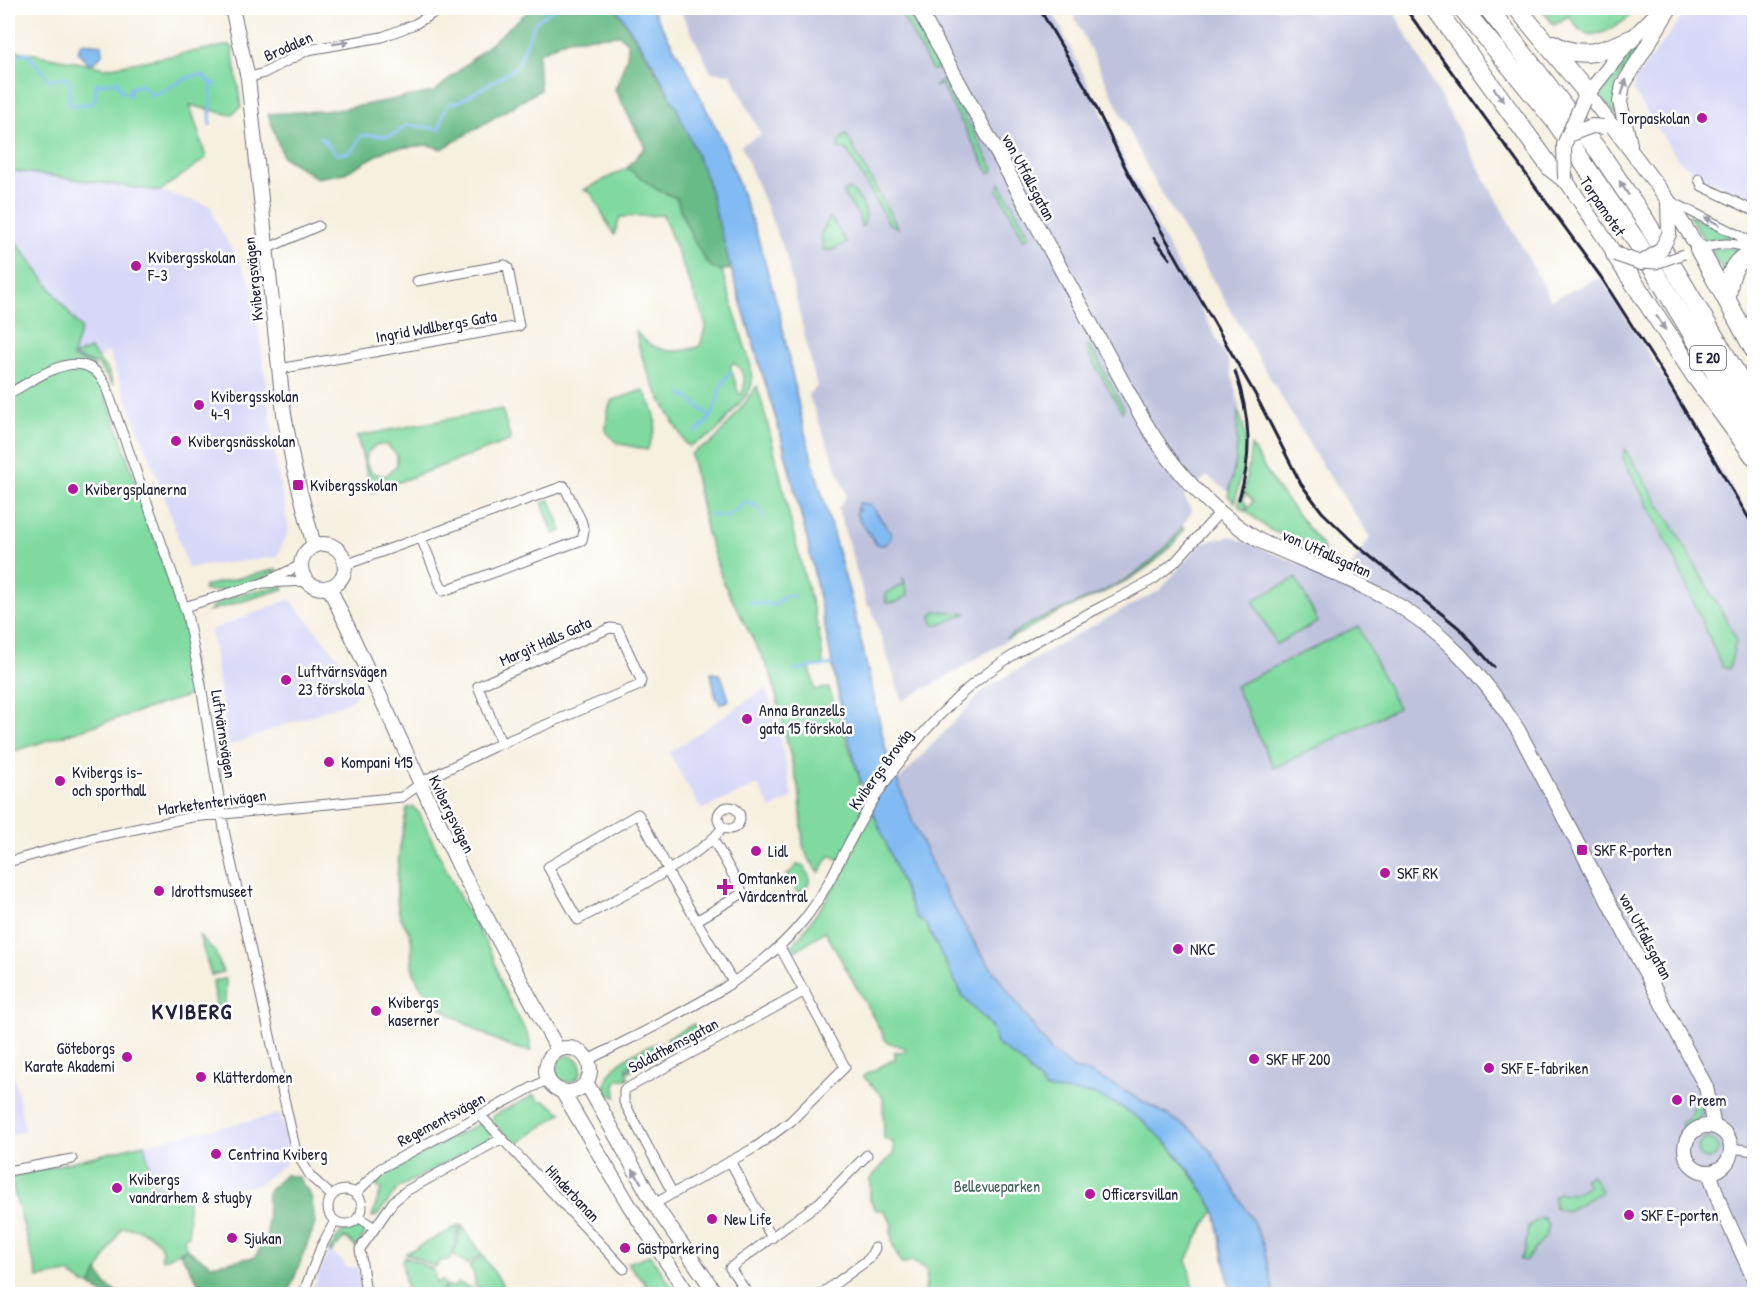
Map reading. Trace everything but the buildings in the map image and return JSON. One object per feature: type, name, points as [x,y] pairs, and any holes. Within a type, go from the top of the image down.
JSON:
[{"type":"highway","points":[[1435,8],[1551,168],[1565,179]]},
{"type":"highway","name":"E 20","points":[[1462,8],[1555,121],[1635,239],[1755,437]]},
{"type":"highway","name":"E 20","points":[[1488,8],[1600,153],[1647,223],[1755,403]]},
{"type":"highway","points":[[1517,8],[1546,40],[1586,97]]},
{"type":"highway","points":[[1546,40],[1568,52],[1587,55],[1608,50],[1630,39]]},
{"type":"highway","points":[[1691,252],[1727,297],[1755,350]]},
{"type":"highway","points":[[1615,254],[1696,377],[1755,456]]},
{"type":"highway","points":[[1727,297],[1729,279],[1734,267],[1742,259],[1755,256]]},
{"type":"street","name":"Kvibergsvägen","points":[[232,8],[248,78],[289,445],[315,546]]},
{"type":"street","name":"Brodalen","points":[[248,78],[264,73],[308,50],[382,37],[415,24],[442,8]]},
{"type":"street","name":"von Utfallsgatan","points":[[918,8],[1159,446],[1182,477],[1221,512],[1260,541],[1354,582],[1407,611],[1440,635],[1485,681],[1518,730],[1706,1087],[1714,1127]]},
{"type":"street","name":"Torpamotet","points":[[1662,8],[1630,39],[1586,97],[1568,135],[1562,157],[1565,179],[1615,254],[1641,263],[1656,264],[1716,244],[1731,243],[1755,250]]},
{"type":"street","points":[[1632,150],[1620,102],[1623,85],[1670,8]]},
{"type":"street","points":[[1586,97],[1632,150],[1668,200],[1691,252]]},
{"type":"street","points":[[1568,135],[1592,126],[1603,128],[1621,137]]},
{"type":"street","points":[[1699,179],[1702,186],[1755,211]]},
{"type":"street","points":[[1641,263],[1661,250],[1669,234],[1668,200]]},
{"type":"street","points":[[1668,200],[1755,243]]},
{"type":"street","points":[[267,249],[318,226]]},
{"type":"street","name":"Ingrid Wallbergs Gata","points":[[279,369],[519,326],[508,268],[505,265],[417,280]]},
{"type":"street","name":"Luftvärnsvägen","points":[[8,394],[68,363],[82,363],[100,374],[133,457],[184,607],[201,685],[221,815],[296,1152],[311,1177],[332,1196]]},
{"type":"street","points":[[345,565],[564,486],[584,531],[582,540],[443,591],[422,538]]},
{"type":"street","name":"Kvibergs Broväg","points":[[588,1060],[733,982],[780,947],[820,898],[883,786],[924,734],[958,697],[1003,663],[1154,579],[1175,562],[1221,512]]},
{"type":"street","points":[[263,583],[308,582],[318,587],[329,587],[341,579],[345,565],[336,549],[328,545],[315,546],[304,556],[301,565],[308,582]]},
{"type":"street","points":[[184,607],[263,583],[301,565]]},
{"type":"street","name":"Kvibergsvägen","points":[[329,587],[462,872],[558,1050]]},
{"type":"street","name":"Margit Halls Gata","points":[[420,785],[429,778],[501,743],[640,685],[641,680],[618,628],[610,628],[478,686],[501,743]]},
{"type":"street","name":"Marketenterivägen","points":[[8,862],[93,838],[192,817],[402,798],[420,785]]},
{"type":"street","points":[[722,828],[714,841],[669,869],[578,920],[548,867],[638,814],[669,869],[670,876],[733,982]]},
{"type":"street","points":[[696,921],[743,893],[714,841]]},
{"type":"street","points":[[654,1204],[756,1147],[791,1121],[845,1067],[780,947]]},
{"type":"street","name":"Soldathemsgatan","points":[[672,1192],[624,1102],[624,1090],[805,991]]},
{"type":"street","points":[[562,1091],[575,1090],[585,1083],[590,1069],[588,1060],[575,1049],[558,1050],[547,1062],[548,1079],[562,1091],[629,1205],[688,1294]]},
{"type":"street","name":"Regementsvägen","points":[[355,1194],[381,1168],[548,1079]]},
{"type":"street","points":[[585,1083],[654,1204],[716,1294]]},
{"type":"street","name":"Hinderbanan","points":[[480,1115],[624,1269]]},
{"type":"street","points":[[1714,1127],[1727,1136],[1731,1148],[1727,1163],[1717,1171],[1709,1172],[1694,1167],[1687,1159],[1685,1149],[1688,1138],[1695,1130],[1714,1127]]},
{"type":"street","points":[[366,1294],[360,1249],[393,1202],[406,1191],[501,1139]]},
{"type":"street","points":[[1731,1148],[1755,1150]]},
{"type":"street","points":[[748,1294],[730,1268],[820,1202],[867,1155]]},
{"type":"street","points":[[8,1171],[72,1159]]},
{"type":"street","points":[[730,1161],[772,1238]]},
{"type":"street","points":[[1709,1172],[1720,1204],[1755,1279]]},
{"type":"street","points":[[344,1190],[355,1194],[362,1206],[358,1217],[348,1224],[335,1221],[328,1209],[332,1196],[344,1190]]},
{"type":"street","points":[[358,1217],[375,1228]]},
{"type":"street","points":[[303,1294],[321,1247],[335,1221]]},
{"type":"street","points":[[821,1294],[869,1259],[875,1248]]},
{"type":"shaded area","points":[[679,8],[1051,8],[1160,232],[1228,360],[1239,405],[1239,461],[1231,493],[1207,476],[1184,496],[1192,512],[1168,547],[1149,564],[1105,590],[1040,619],[957,671],[902,701],[871,607],[867,606],[838,509],[847,495],[808,394],[817,387],[785,253],[741,145],[761,135],[731,74],[711,72]]},
{"type":"shaded area","points":[[1070,8],[1392,8],[1551,300],[1601,277],[1754,524],[1754,1294],[1274,1294],[1264,1246],[1251,1217],[1212,1153],[1193,1131],[1114,1085],[1088,1072],[1074,1069],[1051,1051],[980,952],[944,891],[897,782],[984,690],[1064,641],[1160,590],[1201,543],[1230,536],[1342,581],[1370,537],[1313,451],[1150,173]]},
{"type":"shaded area","name":"Torpaskolan","points":[[1689,8],[1754,8],[1754,200],[1700,177],[1677,158],[1633,91],[1636,78]]},
{"type":"shaded area","points":[[8,170],[160,191],[211,206],[215,220],[254,288],[277,469],[289,530],[277,557],[188,568],[160,484],[108,351],[92,364],[72,358],[81,329],[8,231]]},
{"type":"shaded area","name":"Luftvärnsvägen 23 förskola","points":[[290,599],[349,671],[358,690],[353,700],[228,746],[211,630]]},
{"type":"shaded area","name":"Anna Branzells gata 15 förskola","points":[[766,688],[783,751],[792,798],[771,809],[758,785],[701,810],[669,753]]},
{"type":"shaded area","points":[[8,1044],[25,1131],[8,1135]]},
{"type":"shaded area","name":"Centrina Kviberg","points":[[280,1114],[287,1144],[286,1163],[259,1184],[188,1201],[154,1184],[144,1144]]},
{"type":"shaded area","points":[[329,1250],[344,1262],[345,1268],[358,1267],[362,1290],[356,1291],[357,1294],[311,1294]]},
{"type":"green space","points":[[532,8],[616,8],[667,90],[699,156],[711,190],[731,269],[717,270],[707,262],[691,235],[677,198],[658,190],[627,168],[645,147],[615,90],[627,57],[628,43],[619,35],[567,39],[538,54],[540,90],[442,149],[428,145],[388,149],[345,173],[317,178],[283,157],[268,114],[337,110],[434,92]]},
{"type":"green space","points":[[898,8],[905,8],[938,67],[935,70],[932,70]]},
{"type":"green space","points":[[1541,8],[1637,8],[1620,24],[1603,32],[1588,34],[1581,31],[1568,16],[1554,25]]},
{"type":"green space","points":[[1663,12],[1664,14],[1620,76],[1616,87],[1616,115],[1597,93]]},
{"type":"green space","points":[[232,46],[241,107],[231,115],[190,105],[206,158],[160,191],[8,170],[8,49],[106,68]]},
{"type":"green space","points":[[944,79],[993,168],[992,172],[989,173],[941,84],[934,87]]},
{"type":"green space","points":[[846,134],[898,228],[889,224],[847,150],[838,148],[839,141]]},
{"type":"green space","points":[[627,168],[658,190],[677,198],[683,217],[700,250],[714,266],[722,271],[751,367],[752,384],[747,394],[714,434],[689,446],[685,443],[649,376],[636,332],[658,348],[682,351],[700,346],[706,325],[663,215],[620,217],[614,235],[591,193],[584,190]],"holes":[[[734,363],[744,381],[742,394],[739,394],[730,366]]]},
{"type":"green space","points":[[1000,183],[1030,236],[1024,239],[998,190]]},
{"type":"green space","points":[[849,189],[857,196],[865,211],[865,222],[862,227],[858,215],[843,193]]},
{"type":"green space","points":[[1688,215],[1735,237],[1705,241]]},
{"type":"green space","points":[[830,217],[847,243],[830,251],[823,249],[821,234]]},
{"type":"green space","name":"Kvibergsplanerna","points":[[8,231],[81,329],[72,358],[92,364],[102,382],[185,628],[197,693],[8,753]]},
{"type":"green space","points":[[1718,247],[1744,249],[1724,273],[1710,250]]},
{"type":"green space","points":[[1090,345],[1124,409],[1122,412],[1090,356],[1087,347]]},
{"type":"green space","points":[[90,349],[108,371],[113,385],[98,365],[73,356]]},
{"type":"green space","name":"Bellevueparken","points":[[757,386],[820,636],[823,665],[810,668],[815,690],[829,688],[860,779],[858,795],[876,818],[915,916],[925,923],[964,998],[991,1026],[997,1044],[1023,1063],[1046,1089],[1081,1092],[1111,1100],[1130,1110],[1147,1124],[1178,1157],[1215,1210],[1199,1234],[1187,1260],[1194,1294],[925,1294],[927,1269],[911,1261],[902,1264],[893,1245],[892,1224],[884,1210],[876,1210],[870,1200],[870,1179],[894,1153],[893,1142],[884,1139],[883,1097],[863,1076],[895,1059],[895,1052],[905,1052],[906,1048],[887,1042],[825,931],[795,951],[792,947],[824,903],[847,863],[830,855],[819,873],[808,858],[803,845],[800,795],[771,674],[723,582],[707,533],[691,455],[695,450],[716,439]]},
{"type":"green space","points":[[643,390],[656,419],[647,450],[617,443],[606,432],[611,401]]},
{"type":"green space","points":[[502,409],[511,440],[372,492],[357,436]],"holes":[[[376,445],[387,445],[397,455],[397,465],[386,476],[372,473],[366,463],[367,453]]]},
{"type":"green space","points":[[1238,411],[1245,433],[1245,444],[1243,468],[1235,502],[1228,496],[1236,460]]},
{"type":"green space","points":[[1251,446],[1277,488],[1324,548],[1324,552],[1270,530],[1246,511],[1253,501],[1246,493],[1243,499],[1247,506],[1244,510],[1238,505],[1246,482]]},
{"type":"green space","points":[[1625,449],[1677,533],[1734,634],[1736,642],[1729,669],[1722,667],[1670,548],[1623,458]]},
{"type":"green space","points":[[550,500],[562,531],[554,534],[542,503]]},
{"type":"green space","points":[[1182,527],[1184,529],[1171,546],[1141,572],[1106,591],[1006,639],[1048,615],[1121,582],[1161,553]]},
{"type":"green space","points":[[277,569],[278,571],[240,585],[219,590],[203,590],[205,586]]},
{"type":"green space","points":[[903,577],[908,595],[897,602],[886,603],[886,593],[904,584]]},
{"type":"green space","points":[[1296,578],[1318,622],[1276,644],[1253,600]]},
{"type":"green space","points":[[283,586],[284,589],[209,611],[232,597]]},
{"type":"green space","points":[[935,611],[967,613],[940,625],[933,625],[931,616]]},
{"type":"green space","points":[[1358,626],[1398,708],[1274,768],[1235,686]]},
{"type":"green space","points":[[218,737],[224,797],[215,742]]},
{"type":"green space","points":[[413,807],[419,813],[462,902],[493,956],[502,986],[529,1038],[532,1051],[504,1044],[458,1019],[430,998],[417,980],[412,965],[411,937],[399,912],[397,896],[399,858],[407,808]]},
{"type":"green space","points":[[798,864],[804,866],[810,879],[808,885],[798,894],[787,875]]},
{"type":"green space","points":[[199,935],[215,952],[223,972],[211,975]]},
{"type":"green space","points":[[226,979],[225,1002],[218,1022],[213,981]]},
{"type":"green space","points":[[694,1024],[699,1034],[629,1071],[630,1067],[666,1045],[667,1038]]},
{"type":"green space","points":[[662,1042],[627,1067],[628,1079],[619,1079],[615,1084],[616,1097],[606,1093],[609,1074],[616,1066],[634,1053]]},
{"type":"green space","points":[[568,1056],[577,1060],[581,1069],[577,1078],[568,1082],[559,1078],[555,1069],[559,1060]]},
{"type":"green space","points":[[1699,1094],[1700,1115],[1690,1128],[1685,1130],[1681,1124],[1690,1117]]},
{"type":"green space","points":[[534,1095],[539,1101],[545,1101],[562,1113],[515,1145],[493,1123],[493,1116]]},
{"type":"green space","points":[[481,1123],[490,1133],[490,1139],[398,1188],[377,1216],[372,1217],[381,1189],[375,1185],[385,1172]]},
{"type":"green space","points":[[1708,1139],[1715,1142],[1718,1149],[1715,1156],[1708,1159],[1701,1156],[1698,1149],[1701,1142]]},
{"type":"green space","name":"Kvibergs vandrarhem & stugby","points":[[144,1144],[154,1184],[188,1201],[189,1235],[184,1237],[186,1249],[162,1260],[160,1245],[152,1236],[139,1230],[121,1228],[91,1285],[84,1284],[68,1273],[38,1278],[10,1177]]},
{"type":"green space","points":[[285,1175],[298,1177],[311,1196],[315,1224],[288,1294],[196,1294],[200,1285],[180,1253],[186,1249],[211,1265],[255,1257],[267,1238],[268,1191]]},
{"type":"green space","points":[[1592,1175],[1601,1192],[1567,1211],[1555,1208],[1554,1196],[1561,1192],[1563,1195],[1570,1192],[1572,1194],[1588,1186],[1584,1179]]},
{"type":"green space","points":[[1543,1217],[1549,1226],[1545,1237],[1525,1261],[1520,1260],[1525,1251],[1528,1226]]},
{"type":"green space","points":[[357,1224],[364,1229],[365,1234],[356,1247],[345,1237],[331,1252],[329,1250],[340,1234]]},
{"type":"green space","points":[[460,1225],[451,1259],[441,1261],[435,1267],[406,1253]]},
{"type":"green space","points":[[462,1226],[482,1254],[467,1264],[454,1255]]},
{"type":"green space","points":[[650,1255],[677,1294],[646,1294],[641,1289],[646,1284],[627,1263]]},
{"type":"green space","points":[[405,1256],[434,1270],[436,1283],[442,1280],[446,1285],[440,1294],[407,1294],[402,1261]]},
{"type":"green space","points":[[483,1256],[509,1294],[492,1294],[475,1286],[474,1274],[469,1266]]},
{"type":"green space","points":[[98,1271],[106,1285],[119,1294],[102,1294],[91,1285]]},
{"type":"green space","points":[[458,1283],[484,1294],[441,1294],[447,1286],[454,1287]]},
{"type":"water","points":[[616,8],[651,8],[687,70],[725,147],[757,235],[779,311],[803,426],[853,606],[886,750],[913,822],[944,891],[980,952],[1051,1051],[1074,1069],[1088,1072],[1114,1085],[1193,1131],[1212,1153],[1251,1217],[1264,1246],[1274,1294],[1231,1294],[1215,1210],[1194,1176],[1170,1146],[1143,1121],[1118,1105],[1093,1094],[1046,1089],[1023,1063],[997,1044],[991,1026],[964,998],[925,923],[915,916],[860,779],[843,717],[808,543],[781,436],[731,269],[707,179],[678,111],[655,67]]},
{"type":"water","points":[[81,43],[102,45],[103,53],[94,63],[88,63],[78,52]]},
{"type":"water","points":[[859,503],[870,504],[891,533],[890,540],[884,545],[876,544],[860,521],[856,513],[860,510],[856,510]]},
{"type":"water","points":[[711,672],[721,675],[729,700],[720,704],[715,695]]},
{"type":"waterway","points":[[321,137],[336,154],[353,150],[361,136],[389,136],[406,125],[440,129],[443,113],[450,103],[459,102],[517,67],[535,22],[555,8]]},
{"type":"waterway","points":[[8,60],[26,52],[50,80],[65,77],[70,82],[71,105],[91,104],[95,99],[96,84],[118,82],[120,90],[130,95],[130,88],[142,85],[151,95],[196,75],[203,75],[209,82],[216,85]]},
{"type":"waterway","points":[[210,125],[211,83]]},
{"type":"waterway","points":[[695,432],[711,416],[721,386],[732,372]]},
{"type":"waterway","points":[[682,395],[711,417]]},
{"type":"waterway","points":[[710,515],[727,517],[745,502],[756,506],[764,516]]},
{"type":"waterway","points":[[750,602],[776,605],[784,596],[794,596]]},
{"type":"waterway","points":[[794,670],[834,664]]},
{"type":"railway","points":[[1039,8],[1089,93],[1128,173],[1255,394],[1301,484],[1322,512],[1351,540],[1459,628],[1494,667]]},
{"type":"railway","points":[[1405,8],[1601,277],[1666,379],[1754,527]]},
{"type":"railway","points":[[1154,238],[1170,259]]},
{"type":"railway","points":[[1235,371],[1244,404],[1248,435],[1246,466],[1239,499]]},
{"type":"place","name":"Torpaskolan","points":[[1702,118]]},
{"type":"place","name":"Kvibergsskolan F-3","points":[[136,266]]},
{"type":"place","name":"Kvibergsskolan 4-9","points":[[199,405]]},
{"type":"place","name":"Kvibergsnässkolan","points":[[176,441]]},
{"type":"place","name":"Kvibergsskolan","points":[[298,485]]},
{"type":"place","name":"Kvibergsplanerna","points":[[73,489]]},
{"type":"place","name":"Luftvärnsvägen 23 förskola","points":[[286,680]]},
{"type":"place","name":"Anna Branzells gata 15 förskola","points":[[747,719]]},
{"type":"place","name":"Kompani 415","points":[[329,762]]},
{"type":"place","name":"Kvibergs is- och sporthall","points":[[60,781]]},
{"type":"place","name":"SKF R-porten","points":[[1582,850]]},
{"type":"place","name":"Lidl","points":[[756,851]]},
{"type":"place","name":"SKF RK","points":[[1385,873]]},
{"type":"place","name":"Omtanken Vårdcentral","points":[[725,887]]},
{"type":"place","name":"Idrottsmuseet","points":[[159,891]]},
{"type":"place","name":"NKC","points":[[1178,949]]},
{"type":"place","name":"Kvibergs kaserner","points":[[376,1011]]},
{"type":"place","name":"Göteborgs Karate Akademi","points":[[127,1057]]},
{"type":"place","name":"SKF HF 200","points":[[1254,1059]]},
{"type":"place","name":"SKF E-fabriken","points":[[1489,1068]]},
{"type":"place","name":"Klätterdomen","points":[[201,1077]]},
{"type":"place","name":"Preem","points":[[1677,1100]]},
{"type":"place","name":"Centrina Kviberg","points":[[216,1154]]},
{"type":"place","name":"Kvibergs vandrarhem & stugby","points":[[117,1188]]},
{"type":"place","name":"Officersvillan","points":[[1090,1194]]},
{"type":"place","name":"SKF E-porten","points":[[1629,1215]]},
{"type":"place","name":"New Life","points":[[712,1219]]},
{"type":"place","name":"Sjukan","points":[[232,1238]]},
{"type":"place","name":"Gästparkering","points":[[625,1248]]},
{"type":"district","name":"KVIBERG","points":[[192,1011]]}]
